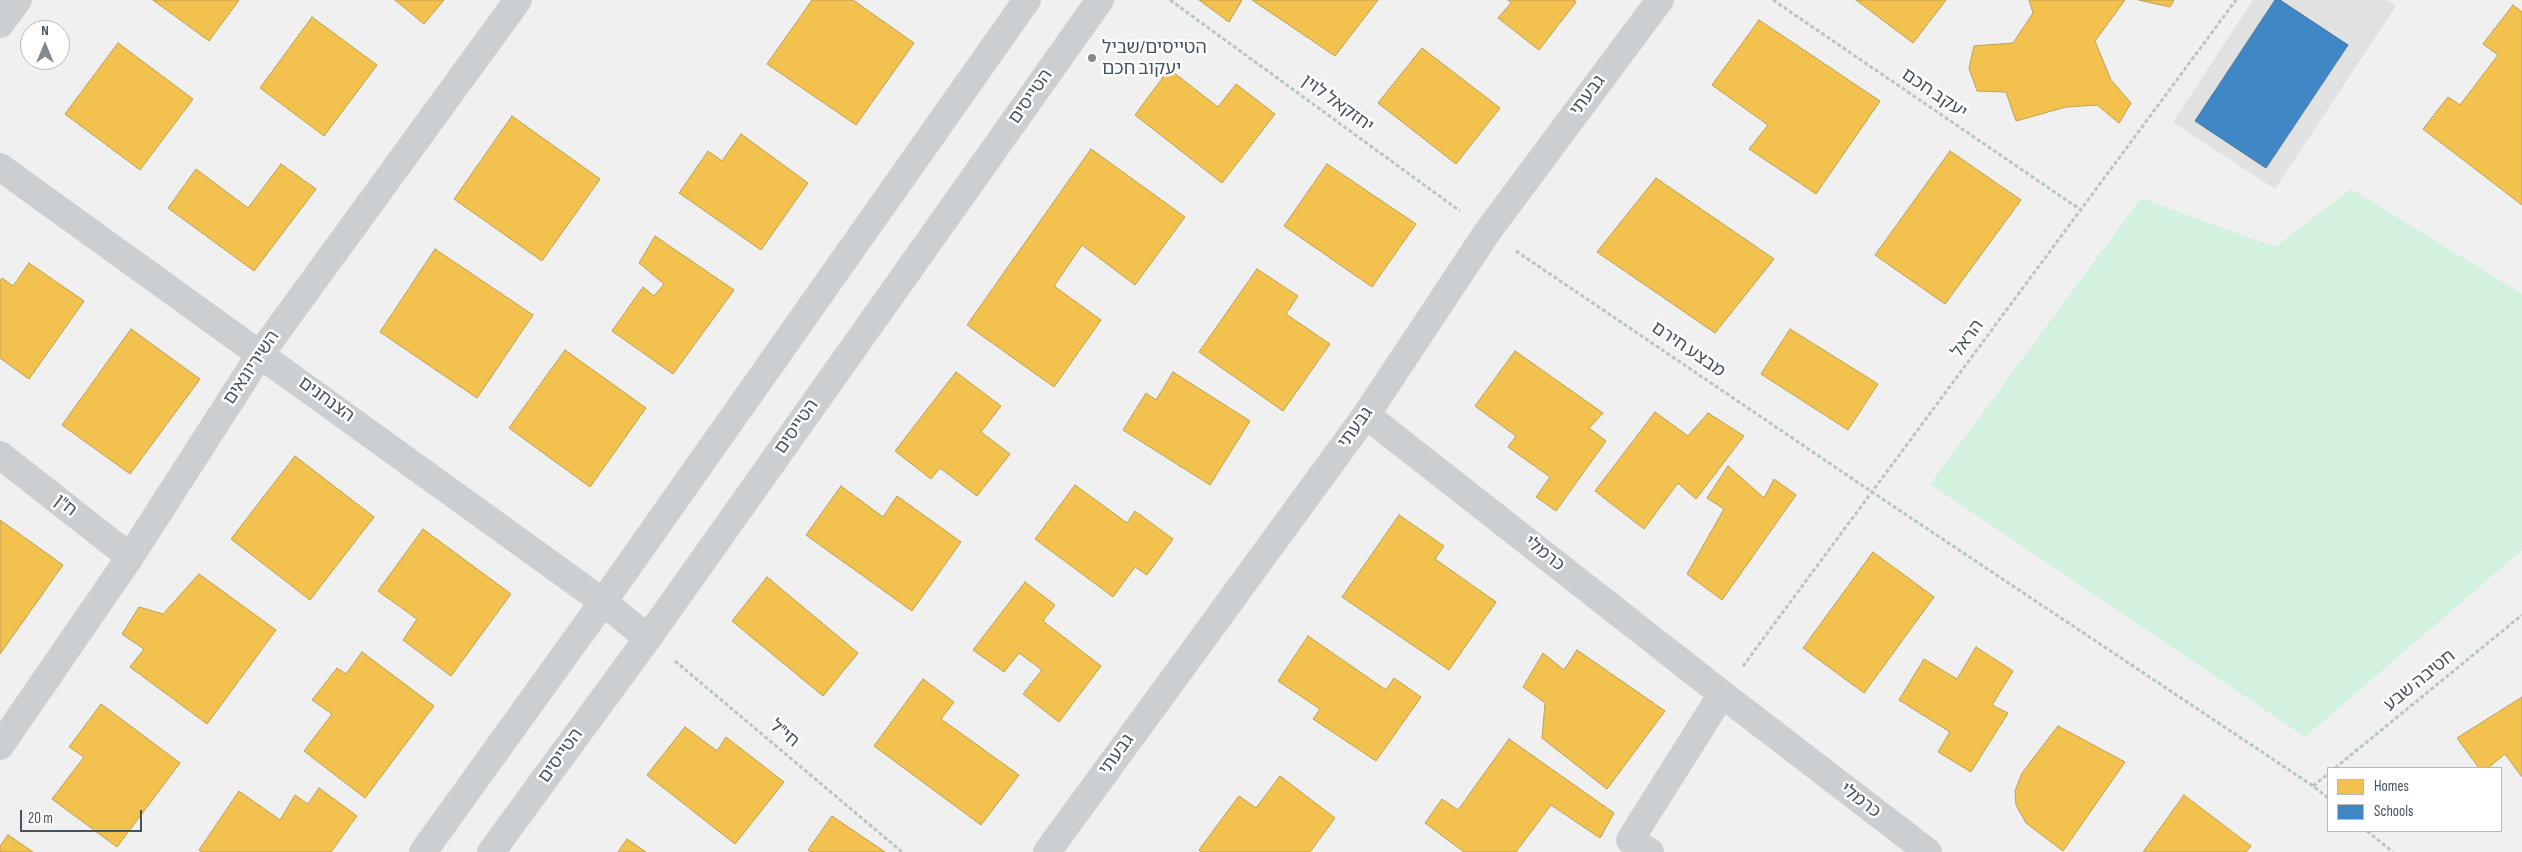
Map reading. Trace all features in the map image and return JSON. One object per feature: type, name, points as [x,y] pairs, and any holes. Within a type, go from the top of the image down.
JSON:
[{"type":"street","points":[[0,24],[18,0]]},
{"type":"street","name":"השיריונאים","points":[[0,746],[130,557],[261,353],[518,0]]},
{"type":"street","points":[[423,852],[604,602],[1027,0]]},
{"type":"street","name":"הטייסים","points":[[491,852],[648,638],[1100,0]]},
{"type":"street","name":"גבעתי","points":[[1047,852],[1366,415],[1488,231],[1660,0]]},
{"type":"street","name":"הצנחנים","points":[[0,167],[261,353],[604,602],[648,638]]},
{"type":"street","name":"כרמלי","points":[[1366,415],[1722,694],[1928,852]]},
{"type":"street","name":"ח\"ן","points":[[0,455],[130,557]]},
{"type":"street","points":[[1650,852],[1630,840],[1722,694]]},
{"type":"path","name":"יחזקאל לוין","points":[[1170,0],[1488,231]]},
{"type":"path","name":"יעקב חכם","points":[[1773,0],[2081,210]]},
{"type":"path","name":"הראל","points":[[1722,694],[2236,0]]},
{"type":"path","name":"מבצע חירם","points":[[1488,231],[1872,492],[2313,786],[2327,797]]},
{"type":"path","name":"חטיבה שבע","points":[[2336,767],[2522,615]]},
{"type":"path","name":"חי\"ל","points":[[648,638],[902,852]]},
{"type":"path","points":[[2313,786],[2327,775]]},
{"type":"path","points":[[2369,832],[2393,852]]},
{"type":"shaded area","points":[[2253,0],[2387,0],[2396,6],[2275,189],[2173,122]]},
{"type":"green space","points":[[2351,189],[2522,294],[2522,550],[2305,737],[1930,484],[2141,198],[2275,247]]},
{"type":"building: Homes","points":[[153,0],[239,0],[209,41]]},
{"type":"building: Homes","points":[[395,0],[444,0],[424,24]]},
{"type":"building: Homes","points":[[812,0],[853,0],[914,43],[856,125],[767,64]]},
{"type":"building: Homes","points":[[1199,0],[1242,0],[1229,22]]},
{"type":"building: Homes","points":[[1252,0],[1378,0],[1335,56]]},
{"type":"building: Homes","points":[[1508,0],[1574,0],[1576,2],[1539,50],[1498,18],[1511,3]]},
{"type":"building: Homes","points":[[1856,0],[1946,0],[1913,43]]},
{"type":"building: Homes","points":[[2029,0],[2125,0],[2095,41],[2111,80],[2131,103],[2119,123],[2097,105],[2066,107],[2016,121],[2006,92],[1977,91],[1969,68],[1974,46],[2013,43],[2033,13]]},
{"type":"building: Homes","points":[[2139,0],[2174,0],[2170,7]]},
{"type":"building: Homes","points":[[2513,5],[2522,12],[2522,205],[2423,129],[2448,97],[2460,105],[2498,55],[2483,44]]},
{"type":"building: Homes","points":[[312,17],[377,65],[324,136],[260,88]]},
{"type":"building: Homes","points":[[1759,20],[1880,101],[1816,194],[1749,149],[1768,125],[1712,85]]},
{"type":"building: Homes","points":[[118,43],[193,99],[140,170],[65,114]]},
{"type":"building: Homes","points":[[1422,48],[1500,108],[1456,164],[1378,103]]},
{"type":"building: Homes","points":[[1169,69],[1218,107],[1236,84],[1275,114],[1222,183],[1135,115]]},
{"type":"building: Homes","points":[[512,116],[600,179],[542,261],[454,199]]},
{"type":"building: Homes","points":[[741,134],[808,183],[761,250],[679,193],[708,151],[722,161]]},
{"type":"building: Homes","points":[[1091,149],[1185,217],[1135,285],[1082,245],[1054,286],[1101,320],[1054,387],[967,325]]},
{"type":"building: Homes","points":[[1950,151],[2021,200],[1945,304],[1875,255]]},
{"type":"building: Homes","points":[[281,164],[316,189],[254,271],[168,208],[196,169],[248,208]]},
{"type":"building: Homes","points":[[1327,164],[1416,224],[1372,287],[1284,226]]},
{"type":"building: Homes","points":[[1656,178],[1774,259],[1715,333],[1597,252]]},
{"type":"building: Homes","points":[[655,236],[734,290],[673,374],[612,331],[643,287],[654,296],[664,284],[639,263]]},
{"type":"building: Homes","points":[[435,249],[533,315],[477,398],[380,332]]},
{"type":"building: Homes","points":[[29,263],[84,301],[29,379],[0,358],[0,281],[2,278],[13,286]]},
{"type":"building: Homes","points":[[1257,269],[1298,296],[1286,314],[1330,344],[1283,411],[1199,352]]},
{"type":"building: Homes","points":[[131,329],[200,379],[130,474],[62,425]]},
{"type":"building: Homes","points":[[1790,329],[1878,384],[1848,430],[1761,374]]},
{"type":"building: Homes","points":[[565,350],[646,408],[590,487],[509,428]]},
{"type":"building: Homes","points":[[1515,351],[1603,413],[1589,428],[1606,441],[1556,511],[1536,497],[1550,477],[1508,447],[1516,436],[1475,406]]},
{"type":"building: Homes","points":[[956,372],[1001,406],[981,432],[1010,454],[977,496],[940,468],[931,479],[895,451]]},
{"type":"building: Homes","points":[[1173,372],[1250,421],[1210,485],[1123,430],[1146,393],[1156,400]]},
{"type":"building: Homes","points":[[1655,412],[1688,436],[1708,413],[1744,436],[1696,499],[1678,483],[1644,529],[1595,491]]},
{"type":"building: Homes","points":[[295,456],[374,517],[310,600],[231,539]]},
{"type":"building: Homes","points":[[1728,466],[1764,498],[1774,479],[1796,495],[1722,600],[1687,574],[1724,509],[1707,498]]},
{"type":"building: Homes","points":[[1075,485],[1127,523],[1135,511],[1173,539],[1147,575],[1135,567],[1113,597],[1035,539]]},
{"type":"building: Homes","points":[[841,486],[883,517],[897,496],[961,542],[912,611],[806,535]]},
{"type":"building: Homes","points":[[1399,515],[1444,546],[1435,559],[1496,602],[1449,670],[1342,597]]},
{"type":"building: Homes","points":[[0,520],[63,565],[0,654]]},
{"type":"building: Homes","points":[[423,529],[511,594],[451,676],[403,640],[417,619],[378,591]]},
{"type":"building: Homes","points":[[1873,552],[1934,597],[1864,693],[1803,648]]},
{"type":"building: Homes","points":[[199,574],[276,630],[207,724],[130,667],[144,649],[122,634],[139,607],[163,614]]},
{"type":"building: Homes","points":[[767,577],[858,653],[823,696],[732,621]]},
{"type":"building: Homes","points":[[1025,582],[1055,605],[1043,621],[1101,666],[1059,722],[1023,694],[1042,670],[1019,653],[1004,672],[973,650]]},
{"type":"building: Homes","points":[[1308,636],[1386,690],[1394,678],[1421,697],[1376,761],[1313,719],[1320,709],[1278,681]]},
{"type":"building: Homes","points":[[1976,647],[2013,671],[1992,705],[2008,713],[1971,772],[1938,752],[1950,732],[1899,700],[1924,659],[1957,679]]},
{"type":"building: Homes","points":[[1577,650],[1665,711],[1607,789],[1542,738],[1545,703],[1523,687],[1543,653],[1564,670]]},
{"type":"building: Homes","points":[[362,652],[434,706],[365,798],[304,751],[332,714],[312,700],[337,668],[346,674]]},
{"type":"building: Homes","points":[[923,679],[954,702],[941,719],[1019,775],[981,825],[874,746]]},
{"type":"building: Homes","points":[[2522,697],[2522,777],[2505,754],[2489,767],[2478,767],[2457,738]]},
{"type":"building: Homes","points":[[101,704],[180,763],[117,847],[52,799],[84,757],[69,747]]},
{"type":"building: Homes","points":[[2058,726],[2125,762],[2063,851],[2026,823],[2016,805],[2015,791],[2022,773]]},
{"type":"building: Homes","points":[[685,727],[717,751],[726,737],[784,782],[735,844],[647,775]]},
{"type":"building: Homes","points":[[1509,739],[1614,813],[1600,838],[1551,805],[1516,852],[1464,852],[1425,823],[1442,799],[1458,810]]},
{"type":"building: Homes","points":[[1280,776],[1335,818],[1310,852],[1201,852],[1199,850],[1239,796],[1256,808]]},
{"type":"building: Homes","points":[[319,788],[357,816],[331,852],[202,852],[199,850],[239,791],[280,820],[295,795],[308,804]]},
{"type":"building: Homes","points":[[2184,795],[2251,846],[2246,852],[2143,852]]},
{"type":"building: Homes","points":[[832,816],[885,852],[811,852],[808,850]]},
{"type":"building: Homes","points":[[8,835],[33,852],[0,852],[0,846]]},
{"type":"building: Homes","points":[[627,839],[646,852],[618,852]]},
{"type":"building: Schools","points":[[2275,0],[2280,0],[2348,45],[2266,168],[2195,121]]},
{"type":"place","name":"הטייסים/שביל יעקוב חכם","points":[[1092,58]]}]
